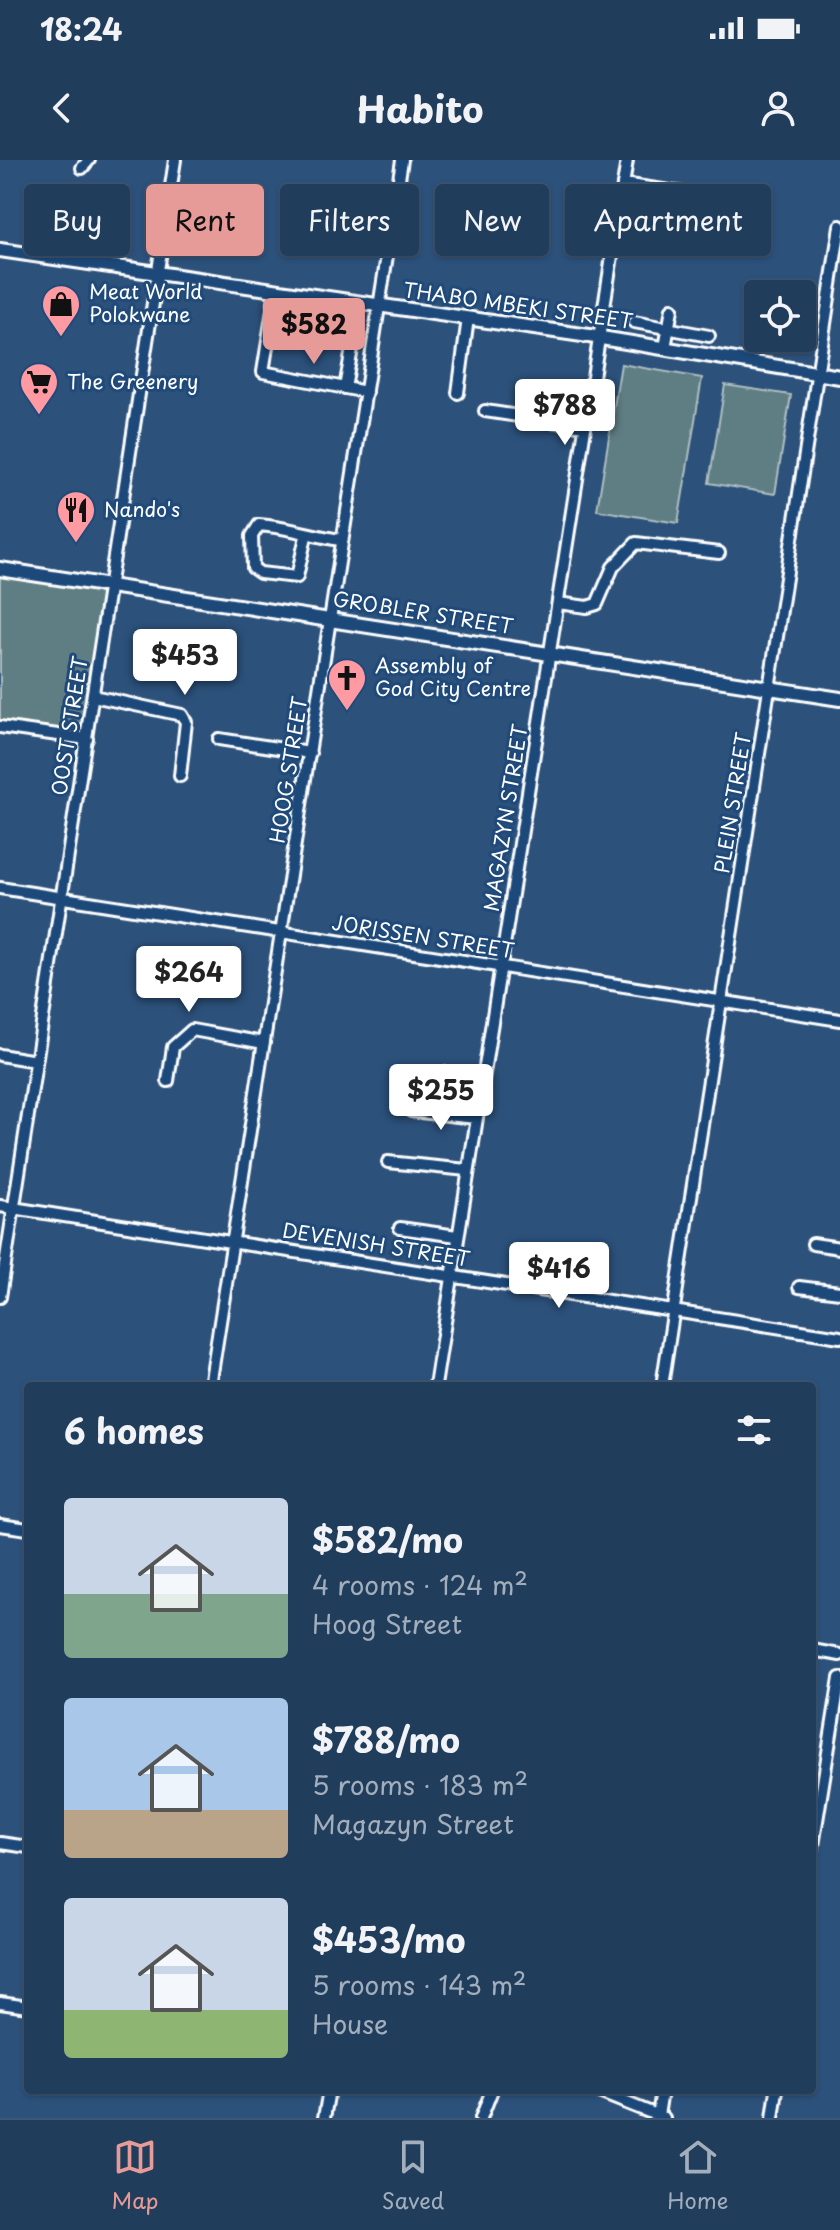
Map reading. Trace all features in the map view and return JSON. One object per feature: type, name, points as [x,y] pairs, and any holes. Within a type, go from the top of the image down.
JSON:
[{"type":"main road","name":"THABO MBEKI STREET","points":[[0,250],[468,318],[840,377]]},
{"type":"main road","name":"GROBLER STREET","points":[[0,569],[840,699]]},
{"type":"street","name":"OOST STREET","points":[[0,1297],[175,160]]},
{"type":"street","name":"HOOG STREET","points":[[211,1382],[402,160]]},
{"type":"street","name":"MAGAZYN STREET","points":[[623,184],[627,160]]},
{"type":"street","name":"PLEIN STREET","points":[[663,1382],[840,226]]},
{"type":"street","name":"MAGAZYN STREET","points":[[436,1382],[611,256]]},
{"type":"street","points":[[276,291],[263,372],[366,392]]},
{"type":"street","points":[[665,348],[672,309]]},
{"type":"street","points":[[273,314],[333,323],[351,331],[353,343],[345,388]]},
{"type":"street","points":[[458,393],[468,318]]},
{"type":"street","points":[[634,322],[709,336]]},
{"type":"street","points":[[485,411],[585,426]]},
{"type":"street","points":[[306,536],[297,577],[260,573],[253,568],[251,543],[257,526],[341,540]]},
{"type":"street","points":[[558,603],[587,607],[597,604],[613,567],[636,543],[719,553]]},
{"type":"street","points":[[93,696],[182,715],[186,722],[180,776]]},
{"type":"street","points":[[0,727],[87,739]]},
{"type":"street","points":[[219,739],[310,753]]},
{"type":"street","name":"JORISSEN STREET","points":[[0,888],[840,1020]]},
{"type":"street","points":[[168,1081],[173,1047],[192,1030],[264,1043]]},
{"type":"street","points":[[0,1055],[36,1061]]},
{"type":"street","points":[[445,1073],[483,1080]]},
{"type":"street","points":[[411,1111],[476,1118]]},
{"type":"street","points":[[388,1162],[467,1170]]},
{"type":"street","name":"DEVENISH STREET","points":[[0,1206],[840,1337]]},
{"type":"street","points":[[400,1228],[457,1236]]},
{"type":"street","points":[[813,1244],[840,1248]]},
{"type":"street","points":[[799,1287],[840,1292]]},
{"type":"street","points":[[0,1525],[24,1528]]},
{"type":"street","points":[[816,1651],[840,1655]]},
{"type":"street","points":[[816,1827],[840,1678]]},
{"type":"street","points":[[0,1843],[24,1846]]},
{"type":"street","points":[[0,2003],[24,2006]]},
{"type":"street","points":[[324,2118],[328,2094]]},
{"type":"street","points":[[481,2118],[490,2094]]},
{"type":"street","points":[[604,2094],[661,2117],[662,2094]]},
{"type":"street","points":[[773,2118],[776,2094]]},
{"type":"green space","points":[[621,364],[702,378],[678,523],[597,510]]},
{"type":"green space","points":[[725,385],[791,395],[775,494],[709,483]]},
{"type":"green space","points":[[0,576],[98,592],[103,596],[84,729],[75,732],[0,721]]},
{"type":"place","name":"Meat World Polokwane","points":[[61,338]]},
{"type":"place","name":"The Greenery","points":[[39,416]]},
{"type":"place","name":"Nando's","points":[[76,544]]},
{"type":"place","name":"Assembly of God City Centre","points":[[347,712]]}]
